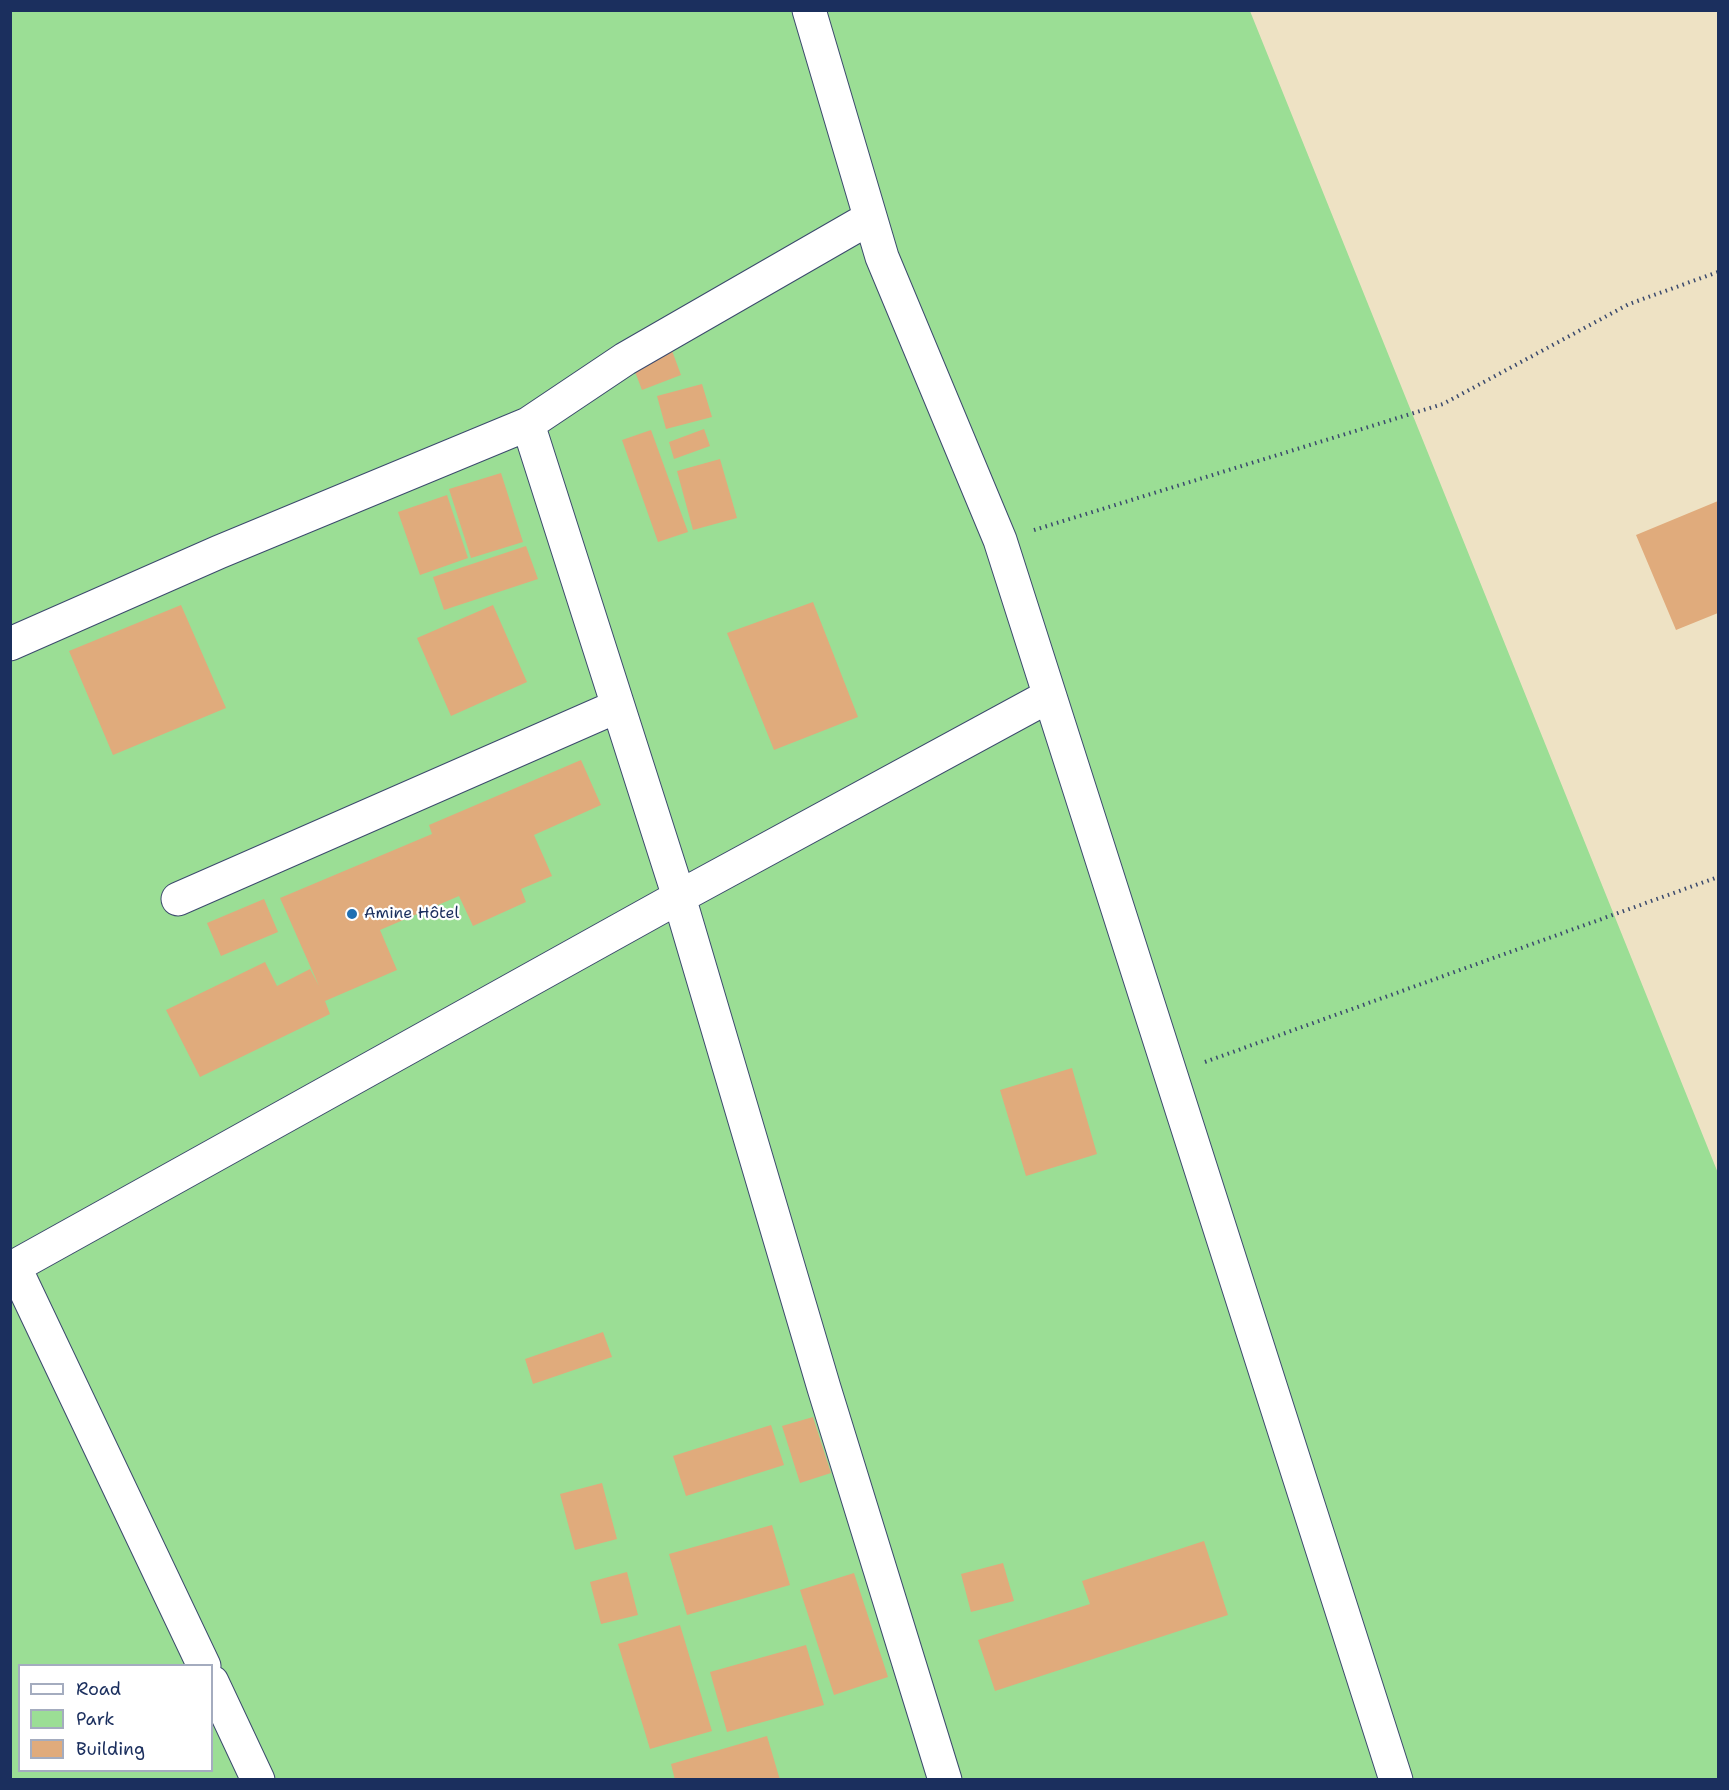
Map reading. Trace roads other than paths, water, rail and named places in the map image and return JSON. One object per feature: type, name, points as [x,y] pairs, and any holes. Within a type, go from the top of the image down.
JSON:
[{"type":"street","points":[[809,10],[882,257],[1000,540],[1396,1779]]},
{"type":"street","points":[[10,644],[219,552],[528,424],[625,359],[870,218]]},
{"type":"street","points":[[528,424],[679,897],[820,1377],[945,1779]]},
{"type":"street","points":[[204,1664],[13,1268],[679,897],[1049,696]]},
{"type":"street","points":[[178,899],[618,706]]},
{"type":"street","points":[[213,1684],[258,1779]]},
{"type":"place","name":"Amine Hôtel","points":[[352,914]]}]
